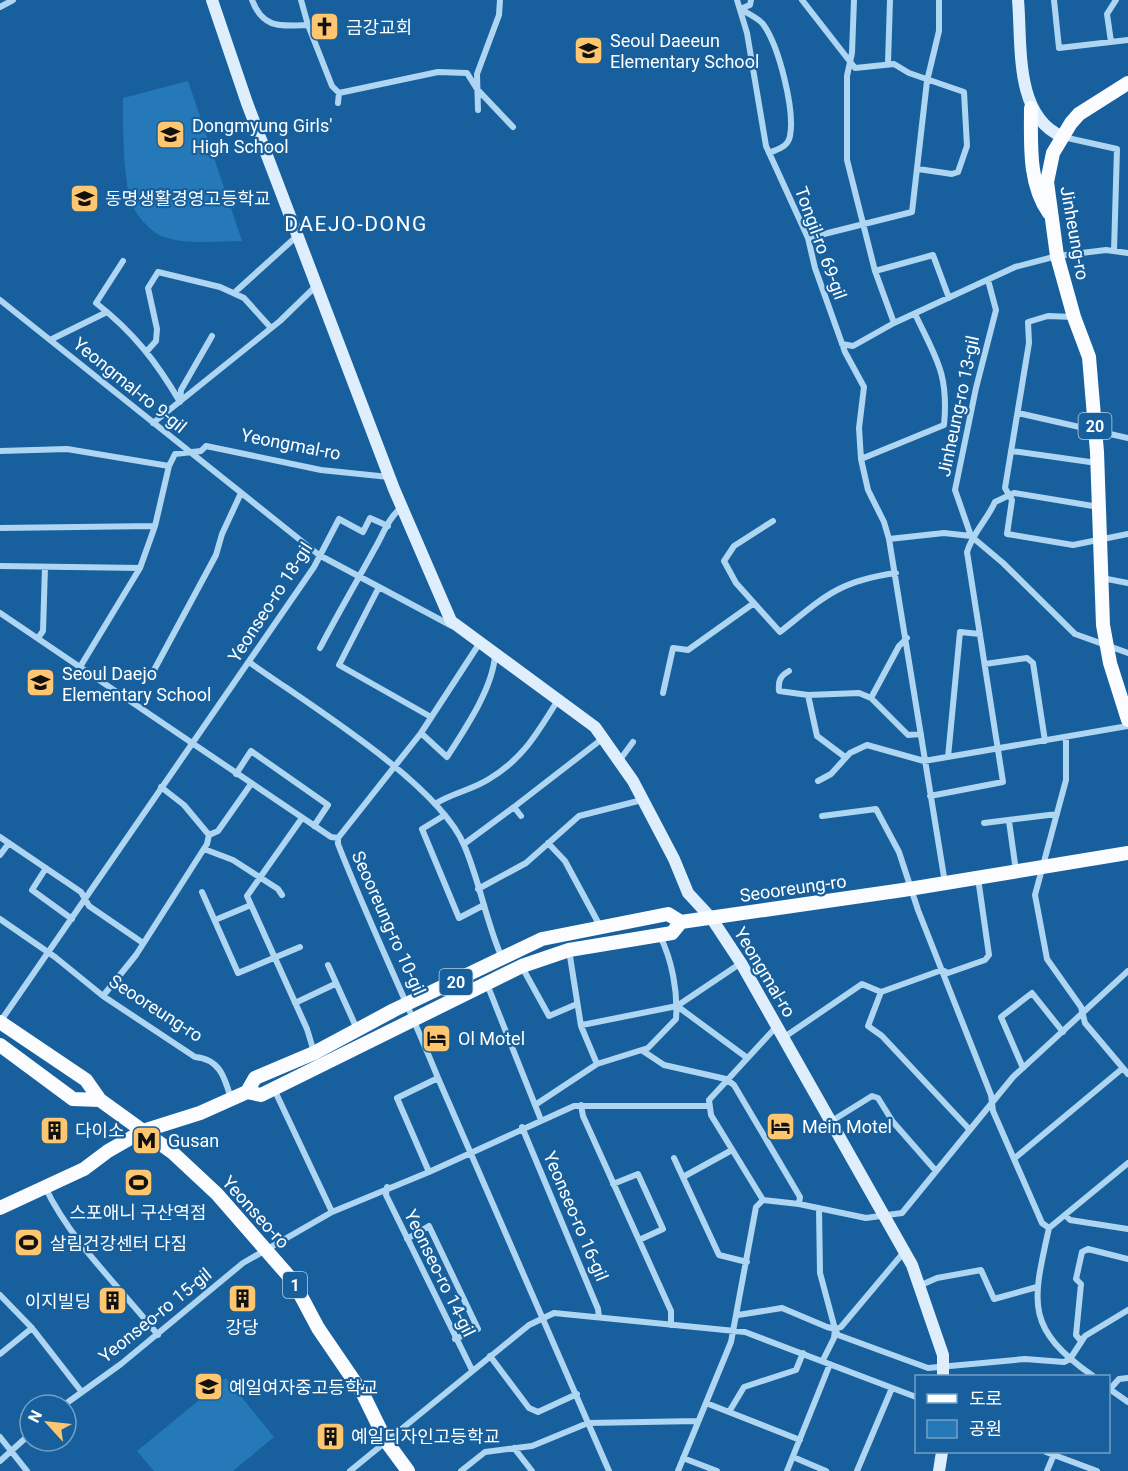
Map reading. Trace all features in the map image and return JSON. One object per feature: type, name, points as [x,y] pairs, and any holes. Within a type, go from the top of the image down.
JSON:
[{"type":"main road","name":"Jinheung-ro","points":[[1128,83],[1079,114],[1061,136],[1053,153],[1047,182],[1057,256],[1074,317],[1089,357],[1097,463],[1100,578],[1106,646],[1128,720]]},
{"type":"main road","points":[[1031,108],[1031,154],[1038,194],[1052,216]]},
{"type":"main road","name":"Seooreung-ro","points":[[247,1092],[255,1078],[314,1053],[408,1003],[542,939],[668,914],[681,922],[712,919],[1128,853]]},
{"type":"main road","name":"Seooreung-ro","points":[[0,1208],[84,1169],[108,1151],[143,1131],[247,1092],[261,1095],[522,966],[569,950],[672,933],[681,922]]},
{"type":"main road","name":"Yeonseo-ro","points":[[0,1022],[86,1080],[100,1100],[172,1152],[217,1194],[293,1281],[318,1328],[363,1394],[386,1441],[408,1471]]},
{"type":"main road","points":[[0,1045],[73,1099],[100,1100]]},
{"type":"street","points":[[0,7],[14,0]]},
{"type":"street","name":"Yeongmal-ro","points":[[212,0],[247,103],[389,477],[434,578],[450,621],[595,727],[619,761],[674,859],[688,893],[712,919],[741,963],[829,1123],[904,1251],[921,1285],[943,1355],[943,1372]]},
{"type":"street","points":[[252,0],[258,16],[271,24],[308,25]]},
{"type":"street","points":[[301,0],[308,25],[332,86],[339,93]]},
{"type":"street","name":"Tongil-ro 69-gil","points":[[737,0],[747,33],[769,153],[808,238],[815,268],[842,344],[864,387],[859,428],[861,459],[868,490],[890,539],[945,883]]},
{"type":"street","points":[[740,9],[750,5],[751,0]]},
{"type":"street","points":[[802,0],[849,64],[855,68],[888,63],[964,92],[967,146],[958,172],[952,174],[918,169]]},
{"type":"street","points":[[854,0],[847,76],[847,160],[875,271],[894,323]]},
{"type":"street","points":[[888,63],[890,0]]},
{"type":"street","points":[[808,238],[863,222],[912,212],[928,79],[939,31],[939,0]]},
{"type":"street","points":[[1018,0],[1026,90],[1031,108],[1042,124],[1061,136],[1117,149],[1114,251]]},
{"type":"street","points":[[1054,0],[1059,48],[1128,40]]},
{"type":"street","points":[[1111,42],[1107,14],[1116,0]]},
{"type":"street","points":[[478,110],[477,74],[503,1]]},
{"type":"street","points":[[740,9],[762,23],[783,72],[790,138],[784,147],[769,153]]},
{"type":"street","points":[[339,93],[438,72],[467,73],[477,89],[513,127]]},
{"type":"street","points":[[338,103],[339,93]]},
{"type":"street","points":[[234,293],[297,236]]},
{"type":"street","points":[[842,344],[853,346],[894,323],[1015,267],[1057,256],[1106,250],[1128,253]]},
{"type":"street","points":[[875,271],[933,255],[950,298]]},
{"type":"street","points":[[50,340],[107,312],[96,303],[123,261]]},
{"type":"street","points":[[147,351],[156,341],[157,329],[148,288],[158,272],[234,293],[244,298],[271,328]]},
{"type":"street","name":"Jinheung-ro 13-gil","points":[[971,536],[955,490],[973,399],[996,310],[988,280]]},
{"type":"street","points":[[153,423],[271,328],[316,286]]},
{"type":"street","name":"Yeongmal-ro 9-gil","points":[[0,300],[319,555],[458,629]]},
{"type":"street","name":"Yeongmal-ro 9-gil","points":[[107,312],[116,317],[147,351],[180,402]]},
{"type":"street","name":"Jinheung-ro 13-gil","points":[[861,459],[944,425],[946,401],[943,374],[936,354],[915,314]]},
{"type":"street","points":[[1074,317],[1048,316],[1028,322],[1029,343],[1005,488],[1012,500],[1007,534],[1073,545],[1100,537],[1128,534]]},
{"type":"street","name":"Yeongmal-ro 9-gil","points":[[180,402],[181,390],[212,336]]},
{"type":"street","points":[[1018,413],[1128,438]]},
{"type":"street","name":"Yeongmal-ro","points":[[189,452],[201,451],[206,446],[321,470],[389,477]]},
{"type":"street","points":[[0,451],[67,448],[169,466]]},
{"type":"street","points":[[1012,451],[1097,463]]},
{"type":"street","points":[[80,667],[140,568],[155,526],[169,466],[175,454],[189,452]]},
{"type":"street","points":[[930,796],[1003,782],[967,552],[971,536],[990,513],[995,502],[1014,493],[1099,507]]},
{"type":"street","points":[[153,672],[216,555],[222,534],[241,494]]},
{"type":"street","points":[[320,648],[358,575],[388,526],[390,516],[401,508]]},
{"type":"street","name":"Yeonseo-ro 18-gil","points":[[0,1022],[314,567],[339,519],[363,532],[370,518],[388,526]]},
{"type":"street","points":[[773,521],[734,546],[724,561],[736,583],[780,632],[834,589],[866,577],[896,573]]},
{"type":"street","points":[[0,528],[155,526]]},
{"type":"street","points":[[890,539],[944,533],[971,536],[1003,563],[1075,634],[1128,653]]},
{"type":"street","points":[[0,566],[140,568]]},
{"type":"street","points":[[38,638],[43,631],[45,567]]},
{"type":"street","points":[[1100,578],[1128,582]]},
{"type":"street","points":[[380,587],[339,665],[431,717]]},
{"type":"street","points":[[663,693],[673,648],[688,650],[754,603]]},
{"type":"street","name":"Seooreung-ro 10-gil","points":[[0,613],[331,837],[338,838],[344,834],[393,765]]},
{"type":"street","points":[[948,757],[960,632],[981,634]]},
{"type":"street","points":[[871,698],[899,646],[907,638]]},
{"type":"street","points":[[393,765],[421,733],[479,644]]},
{"type":"street","points":[[421,733],[447,757],[468,724],[494,667],[495,655]]},
{"type":"street","points":[[985,664],[1027,658],[1033,663],[1045,741]]},
{"type":"street","points":[[249,662],[393,765],[445,815],[464,844],[502,959]]},
{"type":"street","points":[[789,671],[782,675],[778,683],[779,691],[808,695],[860,693],[871,698],[908,735],[921,734]]},
{"type":"street","points":[[808,695],[817,736],[845,757]]},
{"type":"street","points":[[435,804],[449,795],[488,780],[525,752],[558,700]]},
{"type":"street","points":[[818,781],[831,774],[845,757],[867,746],[924,761],[1128,726]]},
{"type":"street","points":[[464,844],[602,738]]},
{"type":"street","points":[[1066,738],[1066,780],[1035,895],[1047,959],[1081,1007],[1085,1023],[1128,1074]]},
{"type":"street","points":[[619,761],[633,742]]},
{"type":"street","points":[[236,774],[251,751],[328,806],[314,826]]},
{"type":"street","points":[[103,996],[143,943],[204,849],[209,835],[218,831],[251,784]]},
{"type":"street","points":[[161,788],[184,805],[209,835]]},
{"type":"street","points":[[478,889],[526,862],[579,816],[642,800]]},
{"type":"street","points":[[514,807],[520,816]]},
{"type":"street","points":[[822,816],[876,809],[899,852],[910,889],[992,1103],[1042,1223],[1048,1228]]},
{"type":"street","points":[[984,823],[1057,814]]},
{"type":"street","points":[[445,815],[422,829],[459,918],[483,905]]},
{"type":"street","points":[[302,818],[247,896],[313,1045],[314,1053]]},
{"type":"street","points":[[1009,820],[1017,871]]},
{"type":"street","points":[[0,837],[81,892],[89,906],[143,943]]},
{"type":"street","name":"Seooreung-ro 10-gil","points":[[338,838],[338,844],[354,885],[415,1019]]},
{"type":"street","points":[[0,855],[9,843]]},
{"type":"street","points":[[548,843],[566,861],[600,926]]},
{"type":"street","points":[[204,849],[232,860],[261,877],[278,889],[282,895]]},
{"type":"street","points":[[46,868],[32,890],[72,919]]},
{"type":"street","points":[[970,1130],[882,1036],[868,1026],[881,998],[880,992],[942,970],[948,973],[985,960],[989,955],[978,878]]},
{"type":"street","points":[[202,892],[238,973],[300,947]]},
{"type":"street","points":[[215,920],[251,905]]},
{"type":"street","points":[[0,919],[49,953]]},
{"type":"street","points":[[536,1105],[597,1064],[643,1051],[676,1019],[677,1006],[667,950],[660,935]]},
{"type":"street","points":[[569,950],[581,1030],[597,1064]]},
{"type":"street","name":"Seooreung-ro","points":[[49,953],[103,996],[195,1057],[204,1058],[222,1070],[231,1099]]},
{"type":"street","points":[[581,1030],[677,1006],[741,963]]},
{"type":"street","points":[[328,965],[357,1029]]},
{"type":"street","points":[[522,966],[549,1016],[577,1004]]},
{"type":"street","points":[[763,1200],[799,1204],[866,1218],[902,1213],[1023,1068],[1128,971]]},
{"type":"street","points":[[294,1003],[335,984]]},
{"type":"street","points":[[487,984],[541,1120]]},
{"type":"street","name":"Yeongmal-ro","points":[[783,1038],[862,984],[880,992]]},
{"type":"street","points":[[1023,1068],[1001,1017],[1032,993],[1063,1032]]},
{"type":"street","points":[[677,1006],[746,1057]]},
{"type":"street","points":[[415,1019],[438,1078],[609,1471]]},
{"type":"street","points":[[763,1200],[711,1115],[709,1100],[746,1057],[777,1026]]},
{"type":"street","points":[[643,1051],[664,1065],[726,1079],[734,1084],[800,1197],[799,1204]]},
{"type":"street","points":[[1015,1158],[1123,1068]]},
{"type":"street","points":[[429,1172],[397,1098],[438,1078]]},
{"type":"street","points":[[274,1089],[332,1212]]},
{"type":"street","points":[[829,1123],[873,1096],[878,1098],[893,1122],[936,1171]]},
{"type":"street","points":[[265,1248],[332,1212],[387,1187],[472,1153],[522,1127],[581,1105],[709,1106]]},
{"type":"street","points":[[581,1105],[583,1116],[671,1311],[671,1325]]},
{"type":"street","name":"Yeonseo-ro 16-gil","points":[[522,1127],[599,1317]]},
{"type":"street","points":[[683,1178],[732,1150]]},
{"type":"street","points":[[674,1158],[719,1255],[747,1262]]},
{"type":"street","points":[[1089,1375],[1053,1344],[1044,1330],[1037,1314],[1037,1287],[1048,1228],[1066,1216],[1128,1163]]},
{"type":"street","points":[[613,1184],[638,1174],[663,1229],[639,1240]]},
{"type":"street","points":[[44,1186],[63,1220],[158,1335]]},
{"type":"street","name":"Yeonseo-ro 14-gil","points":[[387,1187],[386,1195],[471,1370]]},
{"type":"street","points":[[678,1471],[731,1342],[732,1330],[738,1315],[756,1207],[763,1200]]},
{"type":"street","points":[[819,1208],[820,1273],[838,1335],[928,1368],[943,1372],[1025,1359],[1064,1362],[1070,1359],[1085,1336],[1128,1310]]},
{"type":"street","points":[[1066,1216],[1070,1220],[1128,1229]]},
{"type":"street","points":[[407,1239],[429,1226],[478,1329],[455,1339]]},
{"type":"street","name":"Yeonseo-ro 15-gil","points":[[78,1393],[158,1335],[243,1263],[265,1248]]},
{"type":"street","points":[[1081,1341],[1076,1335],[1081,1284],[1076,1279],[1082,1252],[1088,1250],[1128,1259]]},
{"type":"street","points":[[738,1315],[782,1308],[835,1329],[841,1327],[904,1251]]},
{"type":"street","points":[[921,1285],[937,1278],[981,1270],[994,1299],[1037,1287]]},
{"type":"street","points":[[0,1297],[32,1328],[81,1391]]},
{"type":"street","name":"Yeonseo-ro 14-gil","points":[[350,1471],[471,1370],[530,1325],[554,1313],[732,1330],[803,1353],[915,1398]]},
{"type":"street","points":[[0,1354],[32,1328]]},
{"type":"street","points":[[787,1471],[800,1440],[835,1329]]},
{"type":"street","points":[[729,1412],[744,1387],[796,1370],[803,1353]]},
{"type":"street","points":[[490,1356],[530,1408],[538,1412],[577,1394]]},
{"type":"street","points":[[1110,1387],[1119,1378],[1128,1378]]},
{"type":"street","points":[[857,1471],[892,1388]]},
{"type":"street","points":[[1110,1389],[1128,1402]]},
{"type":"street","points":[[706,1403],[800,1440]]},
{"type":"street","points":[[461,1471],[485,1452],[532,1446],[588,1423],[698,1421]]},
{"type":"street","points":[[0,1437],[27,1471]]},
{"type":"street","points":[[0,1461],[18,1445]]},
{"type":"street","points":[[514,1448],[532,1471]]},
{"type":"street","points":[[939,1471],[942,1453]]},
{"type":"street","points":[[1047,1471],[1055,1453],[1097,1471]]},
{"type":"street","points":[[793,1457],[826,1471]]},
{"type":"street","points":[[684,1458],[717,1471]]},
{"type":"green space","points":[[188,81],[242,241],[192,242],[164,237],[154,232],[144,222],[130,200],[123,136],[123,98]]},
{"type":"green space","points":[[226,1378],[274,1437],[233,1471],[154,1471],[137,1451]]},
{"type":"place","name":"금강교회","points":[[325,27]]},
{"type":"place","name":"Seoul Daeeun Elementary School","points":[[589,50]]},
{"type":"place","name":"Dongmyung Girls' High School","points":[[171,135]]},
{"type":"place","name":"동명생활경영고등학교","points":[[84,198]]},
{"type":"place","name":"Seoul Daejo Elementary School","points":[[41,683]]},
{"type":"place","name":"Ol Motel","points":[[437,1038]]},
{"type":"place","name":"Mein Motel","points":[[781,1126]]},
{"type":"place","name":"다이소","points":[[54,1130]]},
{"type":"place","name":"Gusan","points":[[147,1140]]},
{"type":"place","name":"스포애니 구산역점","points":[[138,1183]]},
{"type":"place","name":"살림건강센터 다짐","points":[[29,1243]]},
{"type":"place","name":"강당","points":[[242,1298]]},
{"type":"place","name":"이지빌딩","points":[[112,1301]]},
{"type":"place","name":"예일여자중고등학교","points":[[208,1387]]},
{"type":"place","name":"예일디자인고등학교","points":[[330,1436]]},
{"type":"district","name":"DAEJO-DONG","points":[[356,224]]}]
